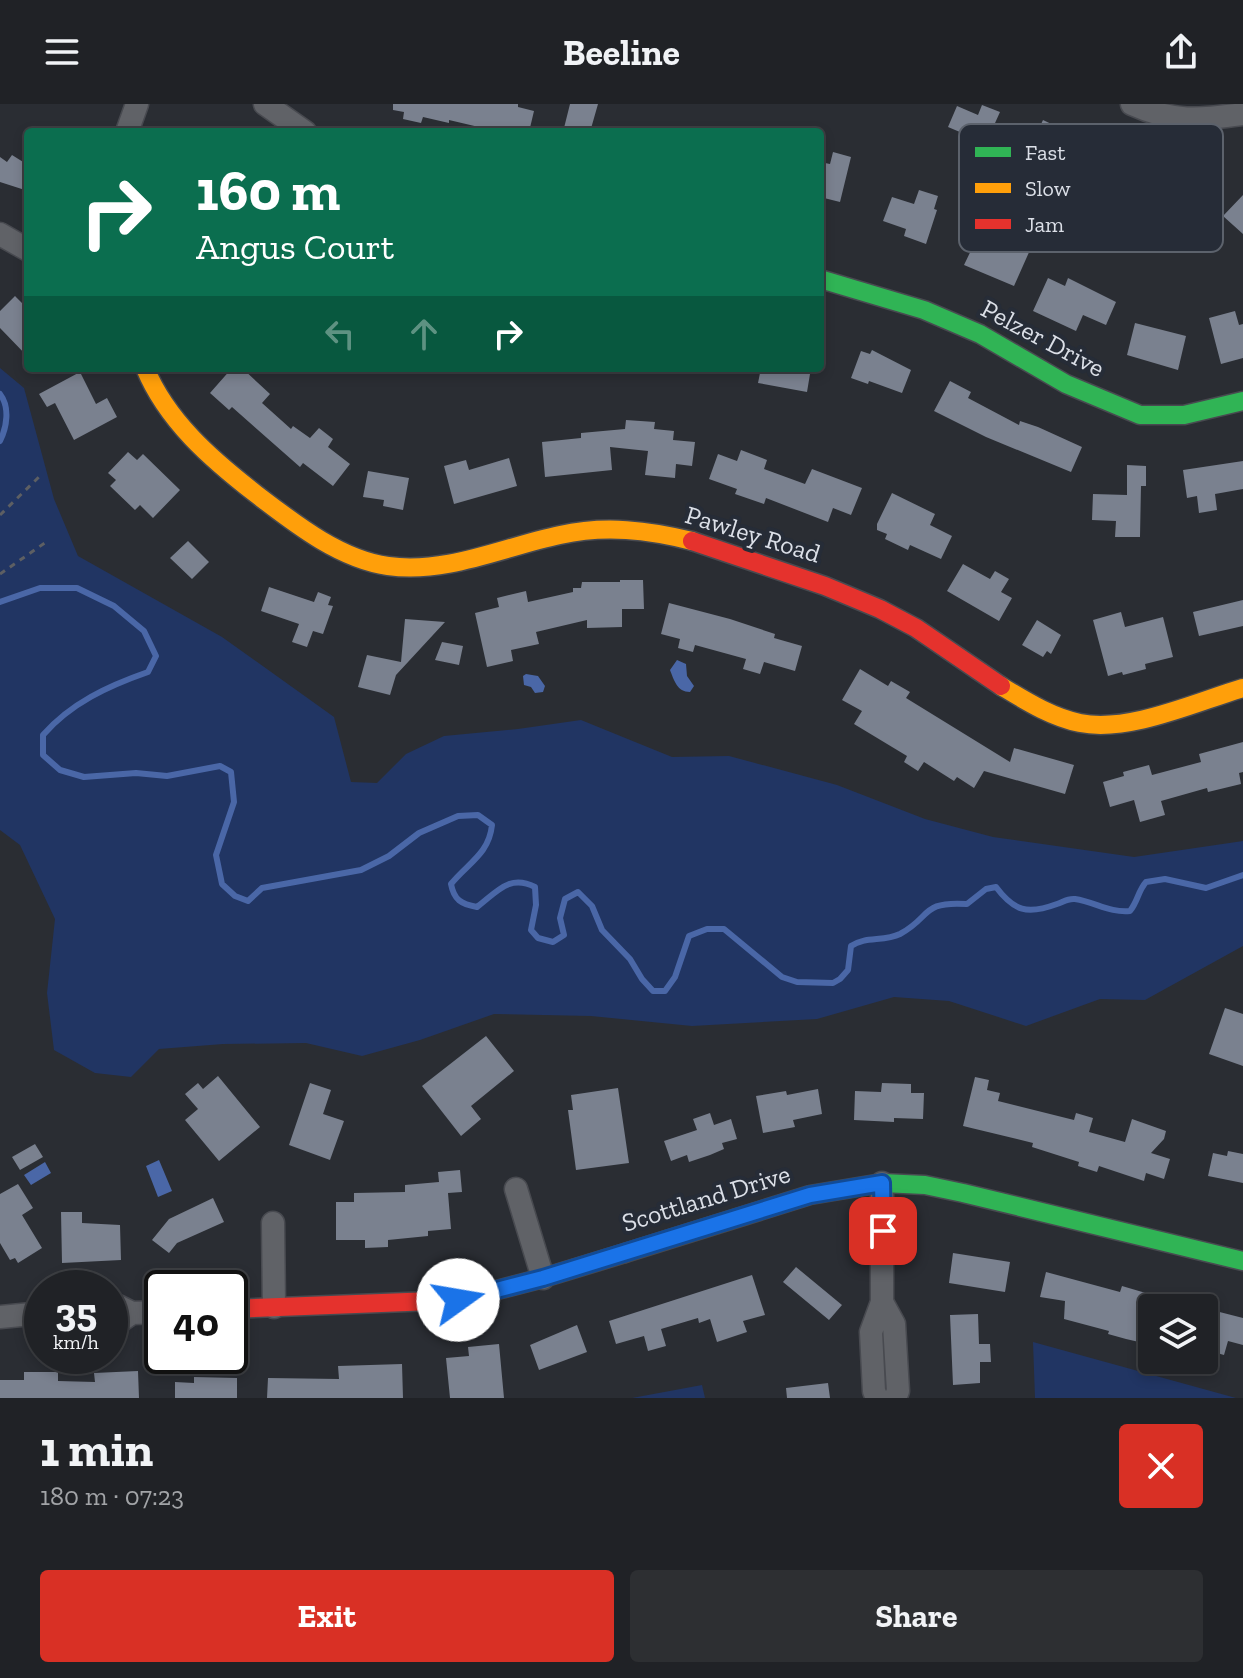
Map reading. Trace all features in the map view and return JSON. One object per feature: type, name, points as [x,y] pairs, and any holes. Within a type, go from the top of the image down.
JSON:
[{"type":"street","points":[[128,128],[137,104]]},
{"type":"street","points":[[265,104],[299,128]]},
{"type":"street","points":[[1132,104],[1152,113],[1197,121],[1243,114]]},
{"type":"street","points":[[0,234],[24,248]]},
{"type":"street","name":"Pelzer Drive","points":[[824,280],[911,306],[966,328],[1066,384],[1140,415],[1184,415],[1243,401]]},
{"type":"street","name":"Pawley Road","points":[[147,372],[158,397],[186,432],[219,463],[315,536],[361,560],[403,567],[445,565],[554,535],[624,529],[698,542],[854,596],[913,626],[1025,700],[1052,714],[1083,724],[1133,720],[1243,688]]},
{"type":"street","points":[[877,1398],[871,1332],[882,1302],[882,1183]]},
{"type":"street","name":"Scottland Drive","points":[[248,1308],[458,1300],[543,1278],[810,1195],[882,1183],[925,1185],[963,1193],[1243,1261]]},
{"type":"street","points":[[516,1189],[543,1278]]},
{"type":"street","points":[[273,1223],[274,1307]]},
{"type":"street","points":[[882,1302],[894,1324],[898,1391],[895,1398]]},
{"type":"street","points":[[0,1317],[24,1316]]},
{"type":"path","points":[[0,515],[41,475]]},
{"type":"path","points":[[0,574],[49,540]]},
{"type":"shaded area","points":[[0,368],[24,388],[54,499],[78,556],[222,637],[334,717],[351,782],[377,783],[406,754],[444,736],[581,720],[672,757],[729,756],[837,785],[925,819],[993,837],[1134,857],[1243,841],[1243,946],[1145,1000],[1100,999],[1026,1026],[949,1001],[894,997],[817,1019],[692,1026],[591,1016],[494,1014],[362,1056],[306,1043],[223,1044],[159,1049],[131,1077],[95,1073],[54,1050],[47,993],[55,919],[20,845],[0,830]]},
{"type":"shaded area","points":[[677,660],[686,664],[687,676],[694,686],[690,692],[679,688],[673,678],[670,670]]},
{"type":"shaded area","points":[[523,676],[538,676],[545,686],[543,692],[535,693],[531,687],[524,685]]},
{"type":"shaded area","points":[[159,1160],[172,1191],[158,1197],[146,1166]]},
{"type":"shaded area","points":[[45,1162],[51,1173],[31,1185],[24,1175]]},
{"type":"shaded area","points":[[1033,1342],[1138,1371],[1138,1374],[1149,1374],[1236,1398],[1035,1398]]},
{"type":"shaded area","points":[[702,1385],[705,1398],[632,1398]]},
{"type":"building","points":[[393,104],[518,104],[518,107],[534,111],[530,128],[483,128],[423,117],[421,123],[403,119],[404,112],[393,110]]},
{"type":"building","points":[[570,104],[598,104],[591,128],[564,128]]},
{"type":"building","points":[[982,105],[1000,112],[995,124],[959,124],[959,132],[948,127],[957,106],[978,115]]},
{"type":"building","points":[[833,152],[851,157],[840,202],[824,198],[824,163],[830,164]]},
{"type":"building","points":[[12,155],[24,162],[24,190],[0,182],[0,157],[7,162]]},
{"type":"building","points":[[919,190],[938,196],[934,209],[937,210],[926,244],[904,236],[906,229],[883,221],[892,197],[914,204]]},
{"type":"building","points":[[1243,195],[1243,234],[1223,216]]},
{"type":"building","points":[[970,252],[1029,252],[1014,286],[964,265]]},
{"type":"building","points":[[1048,278],[1065,286],[1068,278],[1116,302],[1106,325],[1083,315],[1076,331],[1033,311]]},
{"type":"building","points":[[15,296],[24,305],[24,353],[0,328],[0,311]]},
{"type":"building","points":[[1235,311],[1239,325],[1243,324],[1243,358],[1221,364],[1209,318]]},
{"type":"building","points":[[1135,323],[1186,336],[1178,370],[1127,355]]},
{"type":"building","points":[[872,350],[911,370],[902,393],[851,378],[861,351],[870,354]]},
{"type":"building","points":[[80,372],[96,404],[107,398],[117,417],[74,440],[55,403],[47,407],[39,394]]},
{"type":"building","points":[[228,372],[246,372],[270,394],[262,403],[291,429],[293,426],[310,438],[319,428],[333,439],[328,447],[350,464],[333,486],[303,463],[300,467],[232,407],[229,410],[210,393]]},
{"type":"building","points":[[760,372],[810,372],[807,392],[758,383]]},
{"type":"building","points":[[950,381],[971,392],[968,398],[1019,425],[1020,421],[1038,427],[1082,447],[1071,472],[986,437],[934,411]]},
{"type":"building","points":[[626,420],[655,422],[654,429],[674,431],[673,440],[695,442],[692,466],[676,464],[675,478],[645,475],[648,451],[610,447],[612,470],[545,477],[542,442],[581,438],[581,433],[625,429]]},
{"type":"building","points":[[741,450],[767,460],[764,469],[805,484],[812,469],[862,488],[851,515],[833,508],[828,522],[766,498],[764,504],[735,494],[737,489],[709,479],[718,454],[737,461]]},
{"type":"building","points":[[128,452],[137,460],[143,454],[180,490],[153,518],[140,505],[135,510],[110,486],[116,480],[108,473]]},
{"type":"building","points":[[509,458],[517,486],[454,504],[444,466],[466,460],[469,470]]},
{"type":"building","points":[[1243,461],[1243,489],[1215,494],[1217,510],[1199,513],[1197,496],[1187,498],[1183,470]]},
{"type":"building","points":[[1127,465],[1146,466],[1146,486],[1141,486],[1140,537],[1115,537],[1116,521],[1092,520],[1093,494],[1127,495]]},
{"type":"building","points":[[368,471],[409,478],[403,510],[383,506],[384,500],[363,497]]},
{"type":"building","points":[[892,493],[935,514],[930,525],[952,536],[941,559],[910,545],[908,550],[885,539],[887,534],[877,530]]},
{"type":"building","points":[[188,541],[209,562],[192,579],[170,558]]},
{"type":"building","points":[[963,564],[990,579],[995,571],[1009,579],[1001,592],[1012,598],[999,621],[947,591]]},
{"type":"building","points":[[643,580],[644,609],[622,609],[622,627],[587,628],[587,620],[536,632],[539,644],[511,650],[513,661],[487,667],[475,613],[499,607],[497,598],[526,591],[528,602],[573,592],[573,588],[581,588],[582,582]]},
{"type":"building","points":[[269,587],[314,602],[318,592],[331,597],[328,605],[333,606],[323,634],[313,631],[307,647],[292,642],[299,624],[261,611]]},
{"type":"building","points":[[1243,600],[1243,626],[1199,636],[1193,612]]},
{"type":"building","points":[[669,603],[730,619],[802,646],[795,671],[764,662],[760,674],[743,669],[746,659],[695,645],[693,652],[678,648],[680,639],[661,634]]},
{"type":"building","points":[[1121,612],[1125,627],[1163,617],[1173,657],[1145,664],[1146,669],[1108,676],[1093,620]]},
{"type":"building","points":[[405,619],[445,622],[396,675],[390,695],[358,687],[367,655],[401,662]]},
{"type":"building","points":[[1037,620],[1061,635],[1051,654],[1047,651],[1043,657],[1022,645]]},
{"type":"building","points":[[442,642],[463,646],[459,665],[435,660]]},
{"type":"building","points":[[860,669],[888,686],[891,681],[910,692],[906,698],[1010,762],[1014,748],[1074,765],[1065,794],[984,771],[974,788],[957,777],[954,781],[924,762],[918,771],[904,762],[907,756],[854,724],[862,711],[842,700]]},
{"type":"building","points":[[1243,742],[1243,772],[1239,773],[1241,784],[1208,792],[1207,788],[1161,801],[1165,815],[1140,822],[1134,800],[1110,807],[1103,782],[1124,776],[1123,772],[1149,765],[1152,775],[1201,762],[1199,754]]},
{"type":"building","points":[[1225,1008],[1243,1014],[1243,1066],[1209,1054]]},
{"type":"building","points":[[486,1036],[514,1071],[471,1106],[481,1119],[461,1136],[422,1086]]},
{"type":"building","points":[[218,1076],[260,1127],[219,1161],[185,1120],[198,1109],[185,1094],[198,1083],[203,1089]]},
{"type":"building","points":[[975,1077],[989,1080],[987,1090],[1000,1093],[998,1101],[1074,1120],[1076,1113],[1093,1118],[1089,1132],[1125,1142],[1132,1119],[1166,1131],[1164,1139],[1151,1153],[1170,1159],[1164,1179],[1146,1173],[1144,1181],[1099,1166],[1097,1172],[1078,1166],[1079,1162],[1032,1147],[1033,1143],[963,1126]]},
{"type":"building","points":[[310,1083],[331,1090],[323,1114],[344,1121],[330,1160],[289,1145]]},
{"type":"building","points":[[882,1083],[911,1084],[911,1093],[924,1093],[923,1119],[894,1118],[894,1122],[854,1120],[855,1091],[881,1092]]},
{"type":"building","points":[[618,1088],[629,1163],[576,1170],[568,1110],[573,1110],[571,1095]]},
{"type":"building","points":[[818,1089],[822,1114],[793,1120],[795,1127],[763,1133],[756,1096],[786,1091],[787,1095]]},
{"type":"building","points":[[710,1113],[714,1125],[731,1119],[737,1139],[722,1143],[724,1149],[689,1162],[687,1155],[671,1161],[664,1141],[697,1130],[693,1119]]},
{"type":"building","points":[[35,1144],[43,1157],[20,1170],[12,1157]]},
{"type":"building","points":[[1228,1151],[1243,1154],[1243,1183],[1208,1176],[1213,1153],[1227,1156]]},
{"type":"building","points":[[460,1170],[462,1192],[448,1193],[451,1229],[428,1231],[428,1236],[388,1240],[388,1247],[365,1248],[365,1240],[336,1240],[336,1202],[354,1202],[354,1193],[405,1192],[405,1185],[439,1182],[438,1172]]},
{"type":"building","points":[[18,1184],[33,1208],[22,1215],[42,1248],[18,1263],[15,1258],[10,1260],[0,1243],[0,1194]]},
{"type":"building","points":[[213,1198],[224,1222],[177,1243],[169,1253],[152,1240],[169,1219]]},
{"type":"building","points":[[61,1212],[82,1212],[82,1223],[120,1225],[121,1260],[62,1263]]},
{"type":"building","points":[[953,1253],[1010,1262],[1005,1292],[949,1283]]},
{"type":"building","points":[[796,1267],[842,1305],[829,1320],[783,1282]]},
{"type":"building","points":[[1046,1272],[1120,1292],[1122,1286],[1149,1294],[1138,1294],[1138,1342],[1064,1319],[1065,1301],[1040,1297]]},
{"type":"building","points":[[752,1275],[765,1315],[743,1321],[747,1332],[717,1342],[710,1319],[699,1323],[698,1318],[661,1329],[666,1346],[648,1351],[644,1336],[616,1344],[609,1321]]},
{"type":"building","points":[[1218,1312],[1243,1318],[1243,1345],[1228,1341],[1224,1355],[1218,1353]]},
{"type":"building","points":[[978,1314],[979,1344],[990,1344],[991,1362],[980,1362],[980,1383],[953,1385],[950,1315]]},
{"type":"building","points":[[577,1325],[587,1352],[539,1370],[530,1345]]},
{"type":"building","points":[[499,1344],[504,1398],[450,1398],[446,1358],[469,1356],[468,1347]]},
{"type":"building","points":[[402,1364],[403,1398],[267,1398],[268,1378],[339,1379],[338,1366]]},
{"type":"building","points":[[128,1371],[138,1371],[139,1398],[0,1398],[0,1380],[24,1380],[24,1374],[58,1374],[58,1381],[95,1382],[94,1374],[128,1374]]},
{"type":"building","points":[[194,1377],[237,1378],[237,1398],[175,1398],[175,1382],[194,1383]]},
{"type":"building","points":[[828,1383],[830,1398],[787,1398],[786,1388]]},
{"type":"waterway","points":[[0,394],[6,417],[0,441]]},
{"type":"waterway","points":[[0,602],[40,588],[77,588],[114,606],[144,631],[156,656],[148,672],[105,690],[66,714],[43,735],[43,755],[60,770],[84,777],[136,773],[167,776],[220,766],[231,772],[234,802],[216,855],[222,884],[235,896],[248,901],[262,888],[361,870],[389,856],[419,833],[458,816],[478,815],[492,825],[490,835],[482,851],[451,884],[459,900],[477,907],[504,886],[518,883],[535,887],[536,905],[531,930],[538,938],[553,942],[564,935],[560,918],[565,899],[578,892],[592,906],[602,930],[630,959],[653,991],[665,991],[675,977],[689,936],[707,929],[724,929],[782,977],[797,982],[833,983],[848,970],[851,946],[900,934],[934,908],[967,904],[986,889],[996,887],[1022,909],[1037,909],[1072,899],[1130,911],[1146,882],[1165,879],[1206,888],[1243,875]]},
{"type":"traffic: fast","points":[[824,280],[924,310],[980,334],[1066,384],[1140,415],[1184,415],[1243,401]]},
{"type":"traffic: fast","points":[[625,1253],[810,1195],[882,1183],[925,1185],[963,1193],[1243,1261]]},
{"type":"traffic: slow","points":[[147,372],[178,422],[223,467],[302,528],[335,548],[370,562],[410,567],[454,563],[560,535],[593,530],[643,532],[692,541]]},
{"type":"traffic: slow","points":[[1001,686],[1059,717],[1099,725],[1141,720],[1243,688]]},
{"type":"traffic: jam","points":[[692,541],[825,586],[880,609],[916,628],[1001,686]]},
{"type":"traffic: jam","points":[[248,1308],[458,1300],[625,1253]]},
{"type":"route","points":[[458,1300],[543,1278],[810,1195],[882,1183],[883,1231]]}]
